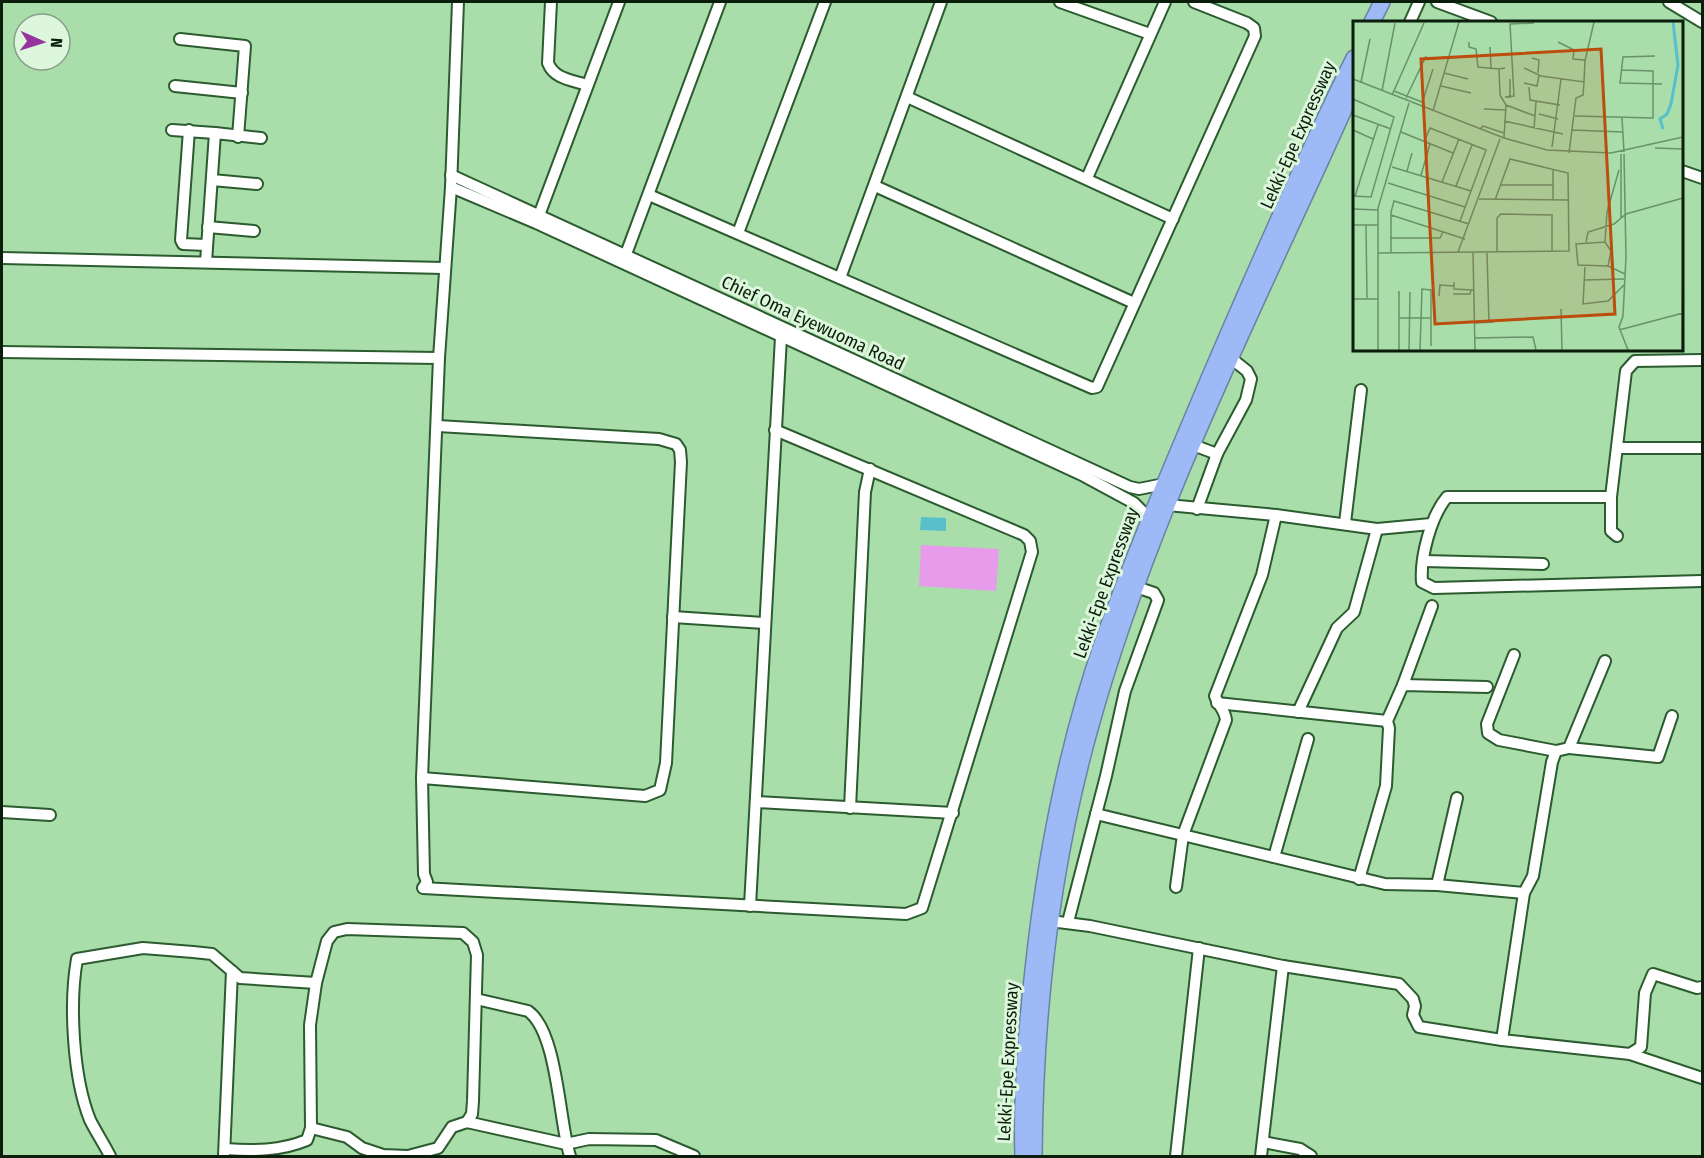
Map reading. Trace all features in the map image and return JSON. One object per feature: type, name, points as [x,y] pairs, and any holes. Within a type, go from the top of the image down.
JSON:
[{"type":"highway","points":[[1372,21],[1382,2]]},
{"type":"highway","points":[[1384,21],[1393,2]]},
{"type":"highway","name":"Lekki-Epe Expressway","points":[[1034,1156],[1038,1040],[1050,921],[1077,780],[1091,724],[1136,587],[1167,506],[1232,359],[1283,228],[1353,60]]},
{"type":"highway","name":"Lekki-Epe Expressway","points":[[1023,1156],[1025,1042],[1038,923],[1061,788],[1103,642],[1164,484],[1283,228],[1353,89]]},
{"type":"street","points":[[458,2],[451,187],[439,358],[422,778],[424,874],[428,882],[423,888],[915,913],[922,908],[1032,552],[1030,541],[1024,535],[775,430]]},
{"type":"street","points":[[551,2],[548,63],[555,75],[587,85]]},
{"type":"street","points":[[538,218],[619,2]]},
{"type":"street","points":[[626,254],[720,2]]},
{"type":"street","points":[[738,233],[825,2]]},
{"type":"street","points":[[840,278],[941,2]]},
{"type":"street","points":[[1060,2],[1150,34]]},
{"type":"street","points":[[1087,178],[1165,2]]},
{"type":"street","points":[[649,195],[1092,388],[1102,381],[1134,303],[1255,36],[1254,28],[1247,23],[1194,2]]},
{"type":"street","points":[[1410,21],[1419,2]]},
{"type":"street","points":[[1437,2],[1488,21]]},
{"type":"street","points":[[1669,2],[1702,22]]},
{"type":"street","points":[[180,39],[245,46],[238,137]]},
{"type":"street","points":[[175,86],[242,93]]},
{"type":"street","points":[[907,98],[1173,219]]},
{"type":"street","points":[[172,130],[261,138]]},
{"type":"street","points":[[189,130],[181,240],[183,244],[206,245]]},
{"type":"street","points":[[206,262],[215,133]]},
{"type":"street","points":[[1683,171],[1702,178]]},
{"type":"street","name":"Chief Oma Eyewuoma Road","points":[[451,175],[1084,476],[1134,503],[1149,518]]},
{"type":"street","points":[[212,180],[257,184]]},
{"type":"street","points":[[875,186],[1134,303]]},
{"type":"street","name":"Chief Oma Eyewuoma Road","points":[[451,187],[538,218],[626,254],[783,333],[1130,488],[1139,489],[1164,484]]},
{"type":"street","points":[[208,227],[254,231]]},
{"type":"street","points":[[2,258],[444,268]]},
{"type":"street","points":[[750,906],[775,430],[783,333]]},
{"type":"street","points":[[2,352],[439,358]]},
{"type":"street","points":[[1197,508],[1217,454],[1246,400],[1251,379],[1247,371],[1232,359]]},
{"type":"street","points":[[1617,536],[1611,531],[1611,497],[1619,448],[1626,371],[1635,361],[1702,360]]},
{"type":"street","points":[[1344,523],[1361,390]]},
{"type":"street","points":[[422,778],[645,796],[660,790],[666,763],[681,462],[680,450],[676,444],[659,439],[438,426]]},
{"type":"street","points":[[1193,444],[1217,454]]},
{"type":"street","points":[[1619,448],[1702,448]]},
{"type":"street","points":[[850,808],[865,492],[870,469]]},
{"type":"street","points":[[1611,497],[1446,497],[1431,524],[1422,582],[1434,588],[1702,581]]},
{"type":"street","points":[[1167,506],[1276,515],[1377,529],[1431,524]]},
{"type":"street","points":[[1176,887],[1183,835],[1226,720],[1225,711],[1217,703],[1215,696],[1262,575],[1276,515]]},
{"type":"street","points":[[1298,712],[1337,628],[1354,612],[1377,529]]},
{"type":"street","points":[[1424,561],[1543,564]]},
{"type":"street","points":[[1068,922],[1125,691],[1158,600],[1154,593],[1136,587]]},
{"type":"street","points":[[1359,879],[1386,786],[1389,728],[1387,721],[1432,606]]},
{"type":"street","points":[[673,617],[765,623]]},
{"type":"street","points":[[1514,655],[1487,724],[1488,733],[1500,740],[1556,751],[1569,748],[1658,757],[1672,717]]},
{"type":"street","points":[[1569,748],[1605,661]]},
{"type":"street","points":[[1403,685],[1487,687]]},
{"type":"street","points":[[1217,703],[1387,721]]},
{"type":"street","points":[[1274,857],[1308,739]]},
{"type":"street","points":[[1502,1040],[1524,893],[1533,876],[1537,840],[1556,751]]},
{"type":"street","points":[[1437,885],[1457,798]]},
{"type":"street","points":[[756,802],[953,813]]},
{"type":"street","points":[[2,812],[51,815]]},
{"type":"street","points":[[1096,814],[1386,884],[1437,885],[1524,893]]},
{"type":"street","points":[[1059,882],[1077,885]]},
{"type":"street","points":[[1050,921],[1068,922],[1283,966],[1399,984],[1413,999],[1413,1015],[1419,1026],[1502,1040],[1630,1054],[1702,1078]]},
{"type":"street","points":[[232,971],[224,1153],[246,1150],[288,1152],[307,1140],[311,1128],[310,1025],[316,983],[327,941],[334,932],[347,929],[456,932],[463,933],[473,942],[477,955],[473,1108],[467,1122]]},
{"type":"street","points":[[110,1156],[90,1119],[82,1090],[74,1006],[77,960],[142,948],[212,954],[240,978],[316,983]]},
{"type":"street","points":[[1176,1156],[1198,948]]},
{"type":"street","points":[[1261,1156],[1283,966]]},
{"type":"street","points":[[1630,1054],[1641,1047],[1645,993],[1653,974],[1697,988],[1702,987]]},
{"type":"street","points":[[476,999],[528,1011],[535,1016],[549,1052],[564,1114],[566,1144],[570,1156]]},
{"type":"street","points":[[311,1128],[346,1137],[362,1148],[383,1155],[408,1156],[438,1148],[452,1127],[467,1122],[566,1144],[589,1139],[656,1140],[694,1156]]},
{"type":"street","points":[[1263,1142],[1300,1149],[1311,1156]]},
{"type":"shaded area","points":[[921,545],[999,549],[996,591],[919,586]]},
{"type":"water","points":[[921,517],[946,518],[946,531],[920,530]]}]
